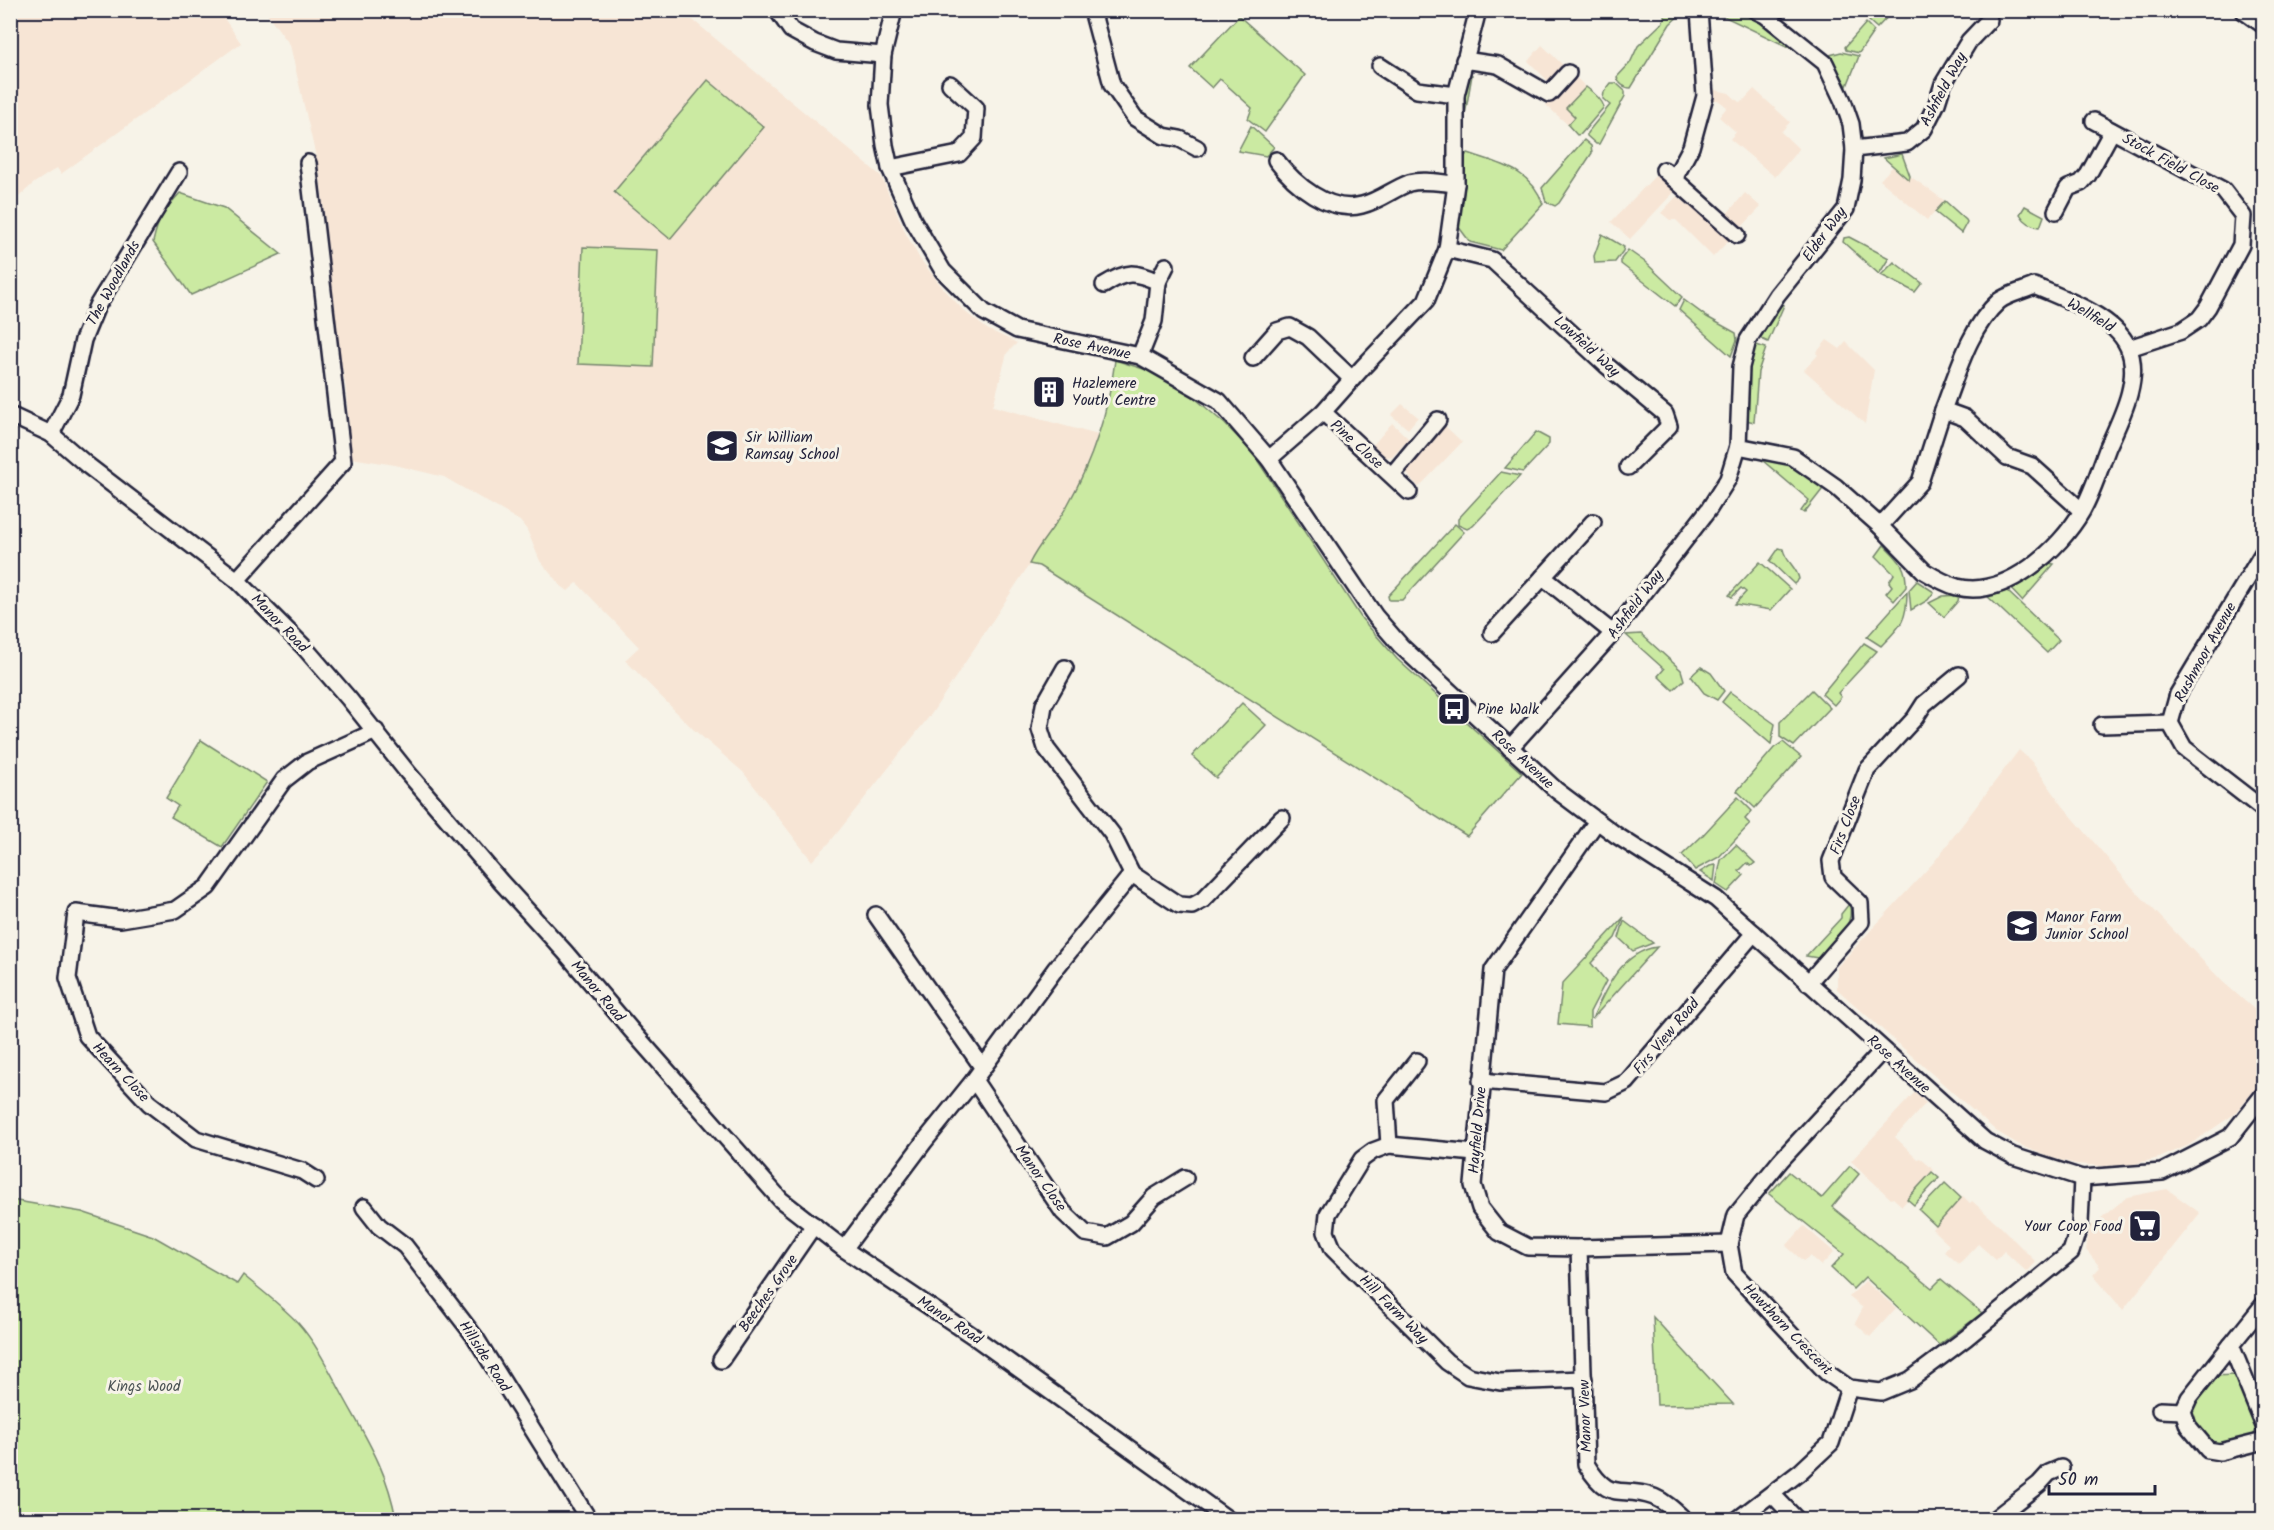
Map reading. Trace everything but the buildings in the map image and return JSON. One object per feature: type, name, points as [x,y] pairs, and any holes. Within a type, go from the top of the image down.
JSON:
[{"type":"main road","points":[[2247,10],[2264,22]]},
{"type":"street","points":[[777,10],[791,30],[815,43],[836,51],[883,55]]},
{"type":"street","name":"Rose Avenue","points":[[894,10],[883,55],[880,105],[890,168],[913,220],[943,272],[984,312],[1017,330],[1140,356],[1219,401],[1269,459],[1375,616],[1401,646],[1556,790],[1597,821],[1716,899],[1985,1142],[2013,1156],[2082,1178],[2162,1172],[2230,1137],[2264,1094]]},
{"type":"street","points":[[1092,10],[1112,85],[1135,118],[1164,136],[1180,139],[1197,148]]},
{"type":"street","points":[[1269,459],[1323,412],[1426,302],[1447,249],[1456,184],[1456,95],[1478,10]]},
{"type":"street","points":[[1699,10],[1705,96],[1691,147],[1669,175],[1737,235]]},
{"type":"street","name":"Elder Way","points":[[1738,446],[1741,367],[1748,340],[1777,295],[1846,209],[1852,180],[1854,149],[1851,124],[1825,63],[1763,12]]},
{"type":"street","name":"Ashfield Way","points":[[1854,149],[1907,143],[1924,129],[1938,103],[1943,84],[1969,41],[1989,20]]},
{"type":"street","points":[[1464,60],[1498,65],[1549,94],[1568,73]]},
{"type":"street","points":[[1380,66],[1418,90],[1456,95]]},
{"type":"street","points":[[890,168],[959,154],[974,138],[976,108],[950,84]]},
{"type":"street","name":"Stock Field Close","points":[[2094,121],[2223,190],[2243,216],[2241,245],[2208,307],[2199,319],[2181,331],[2129,348]]},
{"type":"street","name":"Stock Field Close","points":[[2056,211],[2068,188],[2082,183],[2088,175],[2112,131]]},
{"type":"street","points":[[1276,160],[1287,175],[1317,197],[1341,206],[1362,206],[1411,182],[1456,184]]},
{"type":"street","points":[[237,580],[343,462],[308,163]]},
{"type":"street","name":"The Woodlands","points":[[51,434],[71,395],[82,340],[97,306],[179,172]]},
{"type":"street","name":"Lowfield Way","points":[[1447,249],[1492,260],[1606,365],[1665,414],[1669,426],[1628,467]]},
{"type":"street","points":[[1140,356],[1154,321],[1158,282],[1166,266]]},
{"type":"street","points":[[1104,285],[1121,274],[1143,275],[1158,282]]},
{"type":"street","name":"Wellfield","points":[[1880,526],[1920,483],[1943,410],[1965,352],[1975,332],[2000,300],[2034,286],[2068,300],[2117,329],[2129,348]]},
{"type":"street","points":[[1252,358],[1277,331],[1290,327],[1308,337],[1352,379]]},
{"type":"street","points":[[1738,446],[1794,457],[1836,487],[1880,526],[1924,571],[1957,587],[1976,589],[2003,583],[2050,553],[2082,511],[2116,430],[2134,376],[2129,348]]},
{"type":"street","points":[[1943,410],[1965,418],[2007,457],[2032,466],[2082,511]]},
{"type":"street","name":"Pine Close","points":[[1323,412],[1409,492]]},
{"type":"street","name":"Manor Road","points":[[10,414],[51,434],[95,472],[237,580],[304,647],[376,731],[414,781],[781,1200],[844,1249],[983,1342],[1229,1520]]},
{"type":"street","name":"Pine Close","points":[[1392,475],[1438,420]]},
{"type":"street","name":"Ashfield Way","points":[[1510,748],[1613,633],[1709,509],[1728,479],[1738,446]]},
{"type":"street","points":[[1492,633],[1593,522]]},
{"type":"street","name":"Rushmoor Avenue","points":[[2170,723],[2178,694],[2264,551]]},
{"type":"street","points":[[1543,577],[1613,633]]},
{"type":"street","points":[[1065,668],[1044,705],[1040,729],[1046,748],[1112,834],[1132,874],[1179,905],[1192,906],[1203,900],[1282,818]]},
{"type":"street","name":"Firs Close","points":[[1808,983],[1861,922],[1860,903],[1833,877],[1831,861],[1867,770],[1915,718],[1924,704],[1959,675]]},
{"type":"street","points":[[2103,725],[2170,723],[2184,748],[2264,810]]},
{"type":"street","name":"Hearn Close","points":[[316,1180],[302,1171],[196,1138],[149,1103],[87,1036],[68,978],[76,913],[121,920],[176,910],[208,887],[284,780],[307,762],[376,731]]},
{"type":"street","name":"Hayfield Drive","points":[[1597,821],[1493,970],[1473,1185],[1480,1208],[1499,1232],[1528,1247],[1729,1244]]},
{"type":"street","points":[[844,1249],[924,1142],[979,1074],[1056,969],[1132,874]]},
{"type":"street","name":"Manor Close","points":[[876,915],[979,1074],[1063,1212],[1085,1233],[1107,1237],[1131,1223],[1154,1197],[1185,1178]]},
{"type":"street","name":"Firs View Road","points":[[1481,1081],[1606,1092],[1627,1082],[1754,933]]},
{"type":"street","name":"Hawthorn Crescent","points":[[1883,1050],[1781,1160],[1736,1215],[1729,1244],[1734,1273],[1826,1372],[1849,1388],[1881,1392],[1910,1380],[1966,1338],[2071,1252],[2080,1224],[2082,1178]]},
{"type":"street","points":[[1417,1062],[1386,1100],[1389,1145],[1475,1153]]},
{"type":"street","name":"Hill Farm Way","points":[[1389,1145],[1373,1151],[1362,1159],[1328,1214],[1326,1232],[1333,1249],[1447,1362],[1468,1376],[1500,1382],[1584,1379]]},
{"type":"street","name":"Hillside Road","points":[[364,1207],[379,1226],[405,1246],[475,1337],[589,1520]]},
{"type":"street","name":"Beeches Grove","points":[[721,1360],[814,1225]]},
{"type":"street","name":"Manor View","points":[[1579,1248],[1586,1464],[1596,1481],[1613,1492],[1642,1494],[1656,1498],[1669,1505],[1684,1520]]},
{"type":"street","points":[[2264,1304],[2189,1398],[2183,1411],[2188,1426],[2208,1450],[2220,1452],[2264,1442]]},
{"type":"street","points":[[2230,1345],[2264,1426]]},
{"type":"street","points":[[1737,1520],[1800,1472],[1831,1443],[1849,1388]]},
{"type":"street","points":[[2160,1410],[2183,1411]]},
{"type":"street","points":[[1993,1520],[2039,1484],[2049,1473],[2061,1468]]},
{"type":"street","points":[[1772,1494],[1797,1520]]},
{"type":"shaded area","points":[[11,10],[219,11],[241,43],[61,174],[57,168],[34,183],[11,204]]},
{"type":"shaded area","name":"Sir William Ramsay School","points":[[265,11],[682,11],[881,176],[906,234],[920,259],[943,288],[964,311],[987,329],[1017,343],[1007,353],[993,406],[1098,435],[1067,507],[932,713],[830,842],[812,861],[743,772],[693,729],[625,660],[639,647],[577,583],[568,591],[560,585],[540,561],[527,530],[520,521],[444,477],[395,465],[351,458],[346,389],[337,339],[320,174],[290,45]]},
{"type":"shaded area","points":[[1542,45],[1586,87],[1567,108],[1575,117],[1568,125],[1546,105],[1558,91],[1528,61]]},
{"type":"shaded area","points":[[1711,89],[1729,93],[1739,102],[1743,101],[1754,89],[1790,122],[1781,132],[1799,149],[1775,177],[1730,139],[1736,132],[1719,117],[1727,107],[1718,100],[1711,100]]},
{"type":"shaded area","points":[[1893,166],[1909,180],[1910,176],[1945,201],[1927,220],[1880,180]]},
{"type":"shaded area","points":[[1656,175],[1674,192],[1630,239],[1611,222]]},
{"type":"shaded area","points":[[1697,193],[1725,216],[1745,193],[1761,207],[1713,257],[1676,220],[1670,220],[1661,213],[1677,196],[1688,205]]},
{"type":"shaded area","points":[[1827,340],[1840,349],[1846,342],[1874,370],[1865,424],[1804,370],[1818,355],[1816,353]]},
{"type":"shaded area","points":[[1402,404],[1418,417],[1408,429],[1391,415]]},
{"type":"shaded area","points":[[1392,423],[1409,439],[1393,456],[1386,457],[1373,445]]},
{"type":"shaded area","points":[[1445,426],[1462,442],[1419,487],[1407,473],[1409,465]]},
{"type":"shaded area","name":"Manor Farm Junior School","points":[[2019,750],[2031,761],[2063,806],[2131,886],[2223,982],[2263,1017],[2263,1080],[2233,1115],[2189,1145],[2159,1158],[2134,1164],[2104,1166],[2076,1164],[2049,1157],[2018,1144],[1996,1131],[1837,989],[1837,967],[1934,862]]},
{"type":"shaded area","points":[[1915,1092],[1926,1103],[1895,1137],[1918,1159],[1920,1158],[1934,1170],[1902,1206],[1893,1198],[1891,1199],[1851,1161]]},
{"type":"shaded area","points":[[2167,1189],[2200,1213],[2123,1310],[2093,1275],[2100,1267],[2086,1250],[2090,1227],[2127,1197]]},
{"type":"shaded area","points":[[1963,1196],[1998,1224],[2036,1262],[2027,1272],[2004,1251],[1996,1260],[1978,1244],[1959,1264],[1944,1251],[1949,1245],[1932,1229]]},
{"type":"shaded area","points":[[1804,1226],[1834,1252],[1821,1266],[1810,1256],[1803,1261],[1786,1246]]},
{"type":"shaded area","points":[[1865,1281],[1896,1308],[1870,1337],[1855,1323],[1863,1308],[1849,1297]]},
{"type":"green space","points":[[1872,10],[1893,11],[1877,28],[1869,21]]},
{"type":"green space","points":[[1665,11],[1683,12],[1670,24],[1631,88],[1624,86],[1617,77],[1630,63],[1638,46],[1663,22]]},
{"type":"green space","points":[[1727,11],[1750,14],[1759,18],[1801,53],[1721,15]]},
{"type":"green space","points":[[1239,16],[1305,75],[1265,132],[1248,119],[1252,108],[1220,79],[1212,88],[1190,68]]},
{"type":"green space","points":[[1866,23],[1874,31],[1859,53],[1846,50],[1845,47]]},
{"type":"green space","points":[[1841,52],[1859,56],[1847,86],[1829,57]]},
{"type":"green space","points":[[1465,75],[1472,75],[1461,138],[1461,89]]},
{"type":"green space","points":[[708,80],[764,127],[670,239],[614,192]]},
{"type":"green space","points":[[1611,83],[1616,83],[1625,91],[1625,96],[1599,144],[1596,144],[1587,136],[1587,133],[1610,105],[1603,99],[1604,92]]},
{"type":"green space","points":[[1586,87],[1599,98],[1604,107],[1581,134],[1577,135],[1568,125],[1575,117],[1566,108]]},
{"type":"green space","points":[[1251,126],[1274,147],[1266,156],[1238,151]]},
{"type":"green space","points":[[1584,140],[1591,146],[1592,153],[1559,203],[1555,206],[1546,202],[1542,188]]},
{"type":"green space","points":[[1468,153],[1503,165],[1522,175],[1538,192],[1543,204],[1501,250],[1470,242],[1458,226],[1464,192],[1465,156]]},
{"type":"green space","points":[[1902,154],[1910,176],[1909,180],[1884,158]]},
{"type":"green space","points":[[180,193],[224,208],[281,254],[191,295],[153,242],[162,215]]},
{"type":"green space","points":[[1945,201],[1967,222],[1961,233],[1935,212]]},
{"type":"green space","points":[[2025,206],[2044,216],[2040,227],[2022,217],[2020,214]]},
{"type":"green space","points":[[1602,234],[1624,247],[1615,262],[1595,263],[1594,256]]},
{"type":"green space","points":[[1849,237],[1889,258],[1879,274],[1843,242],[1844,238]]},
{"type":"green space","points":[[583,247],[658,250],[653,367],[578,364]]},
{"type":"green space","points":[[1628,250],[1645,262],[1682,297],[1675,306],[1621,264],[1621,259]]},
{"type":"green space","points":[[1894,262],[1922,283],[1915,292],[1881,275]]},
{"type":"green space","points":[[1684,300],[1707,317],[1736,333],[1737,340],[1731,356],[1679,310]]},
{"type":"green space","points":[[1780,304],[1784,305],[1768,342],[1757,337]]},
{"type":"green space","points":[[1753,344],[1766,348],[1758,372],[1754,422],[1746,420],[1745,374]]},
{"type":"green space","points":[[1115,360],[1150,371],[1189,393],[1225,424],[1252,452],[1362,619],[1397,659],[1522,773],[1467,836],[1039,566],[1029,564],[1063,513],[1092,454],[1104,417]]},
{"type":"green space","points":[[1536,432],[1549,439],[1549,444],[1523,472],[1505,468]]},
{"type":"green space","points":[[1768,455],[1792,461],[1821,486],[1822,490],[1804,513],[1801,511],[1809,500],[1762,460]]},
{"type":"green space","points":[[1501,472],[1520,476],[1473,526],[1467,529],[1458,525],[1458,519]]},
{"type":"green space","points":[[1455,524],[1464,532],[1402,600],[1389,600],[1388,596]]},
{"type":"green space","points":[[1884,545],[1897,559],[1905,574],[1906,587],[1894,601],[1886,593],[1892,586],[1889,582],[1894,574],[1876,556]]},
{"type":"green space","points":[[1779,548],[1783,549],[1798,575],[1799,579],[1794,584],[1770,561]]},
{"type":"green space","points":[[1760,562],[1790,589],[1771,610],[1735,604],[1746,592],[1741,588],[1732,597],[1729,595]]},
{"type":"green space","points":[[2049,563],[2054,564],[2022,601],[2009,587],[2027,579]]},
{"type":"green space","points":[[1917,581],[1934,592],[1928,600],[1911,610],[1909,590]]},
{"type":"green space","points":[[2006,590],[2059,640],[2047,653],[1986,595]]},
{"type":"green space","points":[[1907,592],[1904,617],[1894,633],[1881,646],[1867,637]]},
{"type":"green space","points":[[1959,595],[1958,601],[1944,617],[1929,603],[1943,596]]},
{"type":"green space","points":[[1641,634],[1681,670],[1684,680],[1673,690],[1658,676],[1664,669],[1626,635]]},
{"type":"green space","points":[[1864,643],[1877,651],[1838,693],[1841,697],[1834,705],[1822,694]]},
{"type":"green space","points":[[1701,667],[1711,673],[1724,691],[1717,700],[1704,693],[1691,676]]},
{"type":"green space","points":[[1812,690],[1830,708],[1794,746],[1780,737],[1780,722]]},
{"type":"green space","points":[[1730,692],[1775,724],[1771,744],[1722,702]]},
{"type":"green space","points":[[1242,703],[1266,725],[1216,778],[1192,756]]},
{"type":"green space","points":[[201,740],[267,782],[222,847],[171,817],[178,806],[166,798]]},
{"type":"green space","points":[[1783,742],[1801,757],[1755,808],[1737,791],[1774,748]]},
{"type":"green space","points":[[1738,797],[1752,811],[1745,819],[1750,824],[1719,857],[1695,870],[1682,855]]},
{"type":"green space","points":[[1736,845],[1755,863],[1751,866],[1747,863],[1739,871],[1744,875],[1728,892],[1716,884],[1721,860]]},
{"type":"green space","points":[[1716,865],[1714,881],[1700,872],[1710,866]]},
{"type":"green space","points":[[1849,904],[1850,919],[1842,934],[1818,958],[1806,956],[1841,918],[1841,914]]},
{"type":"green space","points":[[1624,917],[1615,938],[1591,963],[1606,981],[1590,1012],[1590,1027],[1558,1024],[1562,984]]},
{"type":"green space","points":[[1624,921],[1653,943],[1633,951],[1619,938]]},
{"type":"green space","points":[[1657,947],[1592,1019],[1609,985],[1624,964],[1644,950]]},
{"type":"green space","points":[[1850,1166],[1859,1174],[1832,1207],[1932,1288],[1941,1279],[1982,1313],[1939,1345],[1865,1277],[1853,1289],[1831,1268],[1844,1254],[1769,1194],[1789,1172],[1822,1198]]},
{"type":"green space","points":[[1932,1172],[1939,1178],[1914,1205],[1907,1199]]},
{"type":"green space","points":[[1945,1183],[1961,1198],[1936,1226],[1919,1210]]},
{"type":"green space","name":"Kings Wood","points":[[11,1200],[82,1212],[153,1236],[237,1284],[243,1275],[271,1298],[305,1331],[327,1366],[375,1454],[387,1485],[396,1519],[11,1519]]},
{"type":"green space","points":[[1653,1317],[1733,1404],[1657,1405]]},
{"type":"green space","points":[[2234,1375],[2258,1427],[2251,1439],[2219,1447],[2206,1442],[2192,1421],[2192,1401],[2214,1376]]},
{"type":"place","name":"Hazlemere Youth Centre","points":[[1049,392]]},
{"type":"place","name":"Sir William Ramsay School","points":[[722,446]]},
{"type":"place","name":"Pine Walk","points":[[1454,709]]},
{"type":"place","name":"Manor Farm Junior School","points":[[2022,926]]},
{"type":"place","name":"Your Coop Food","points":[[2145,1226]]}]
